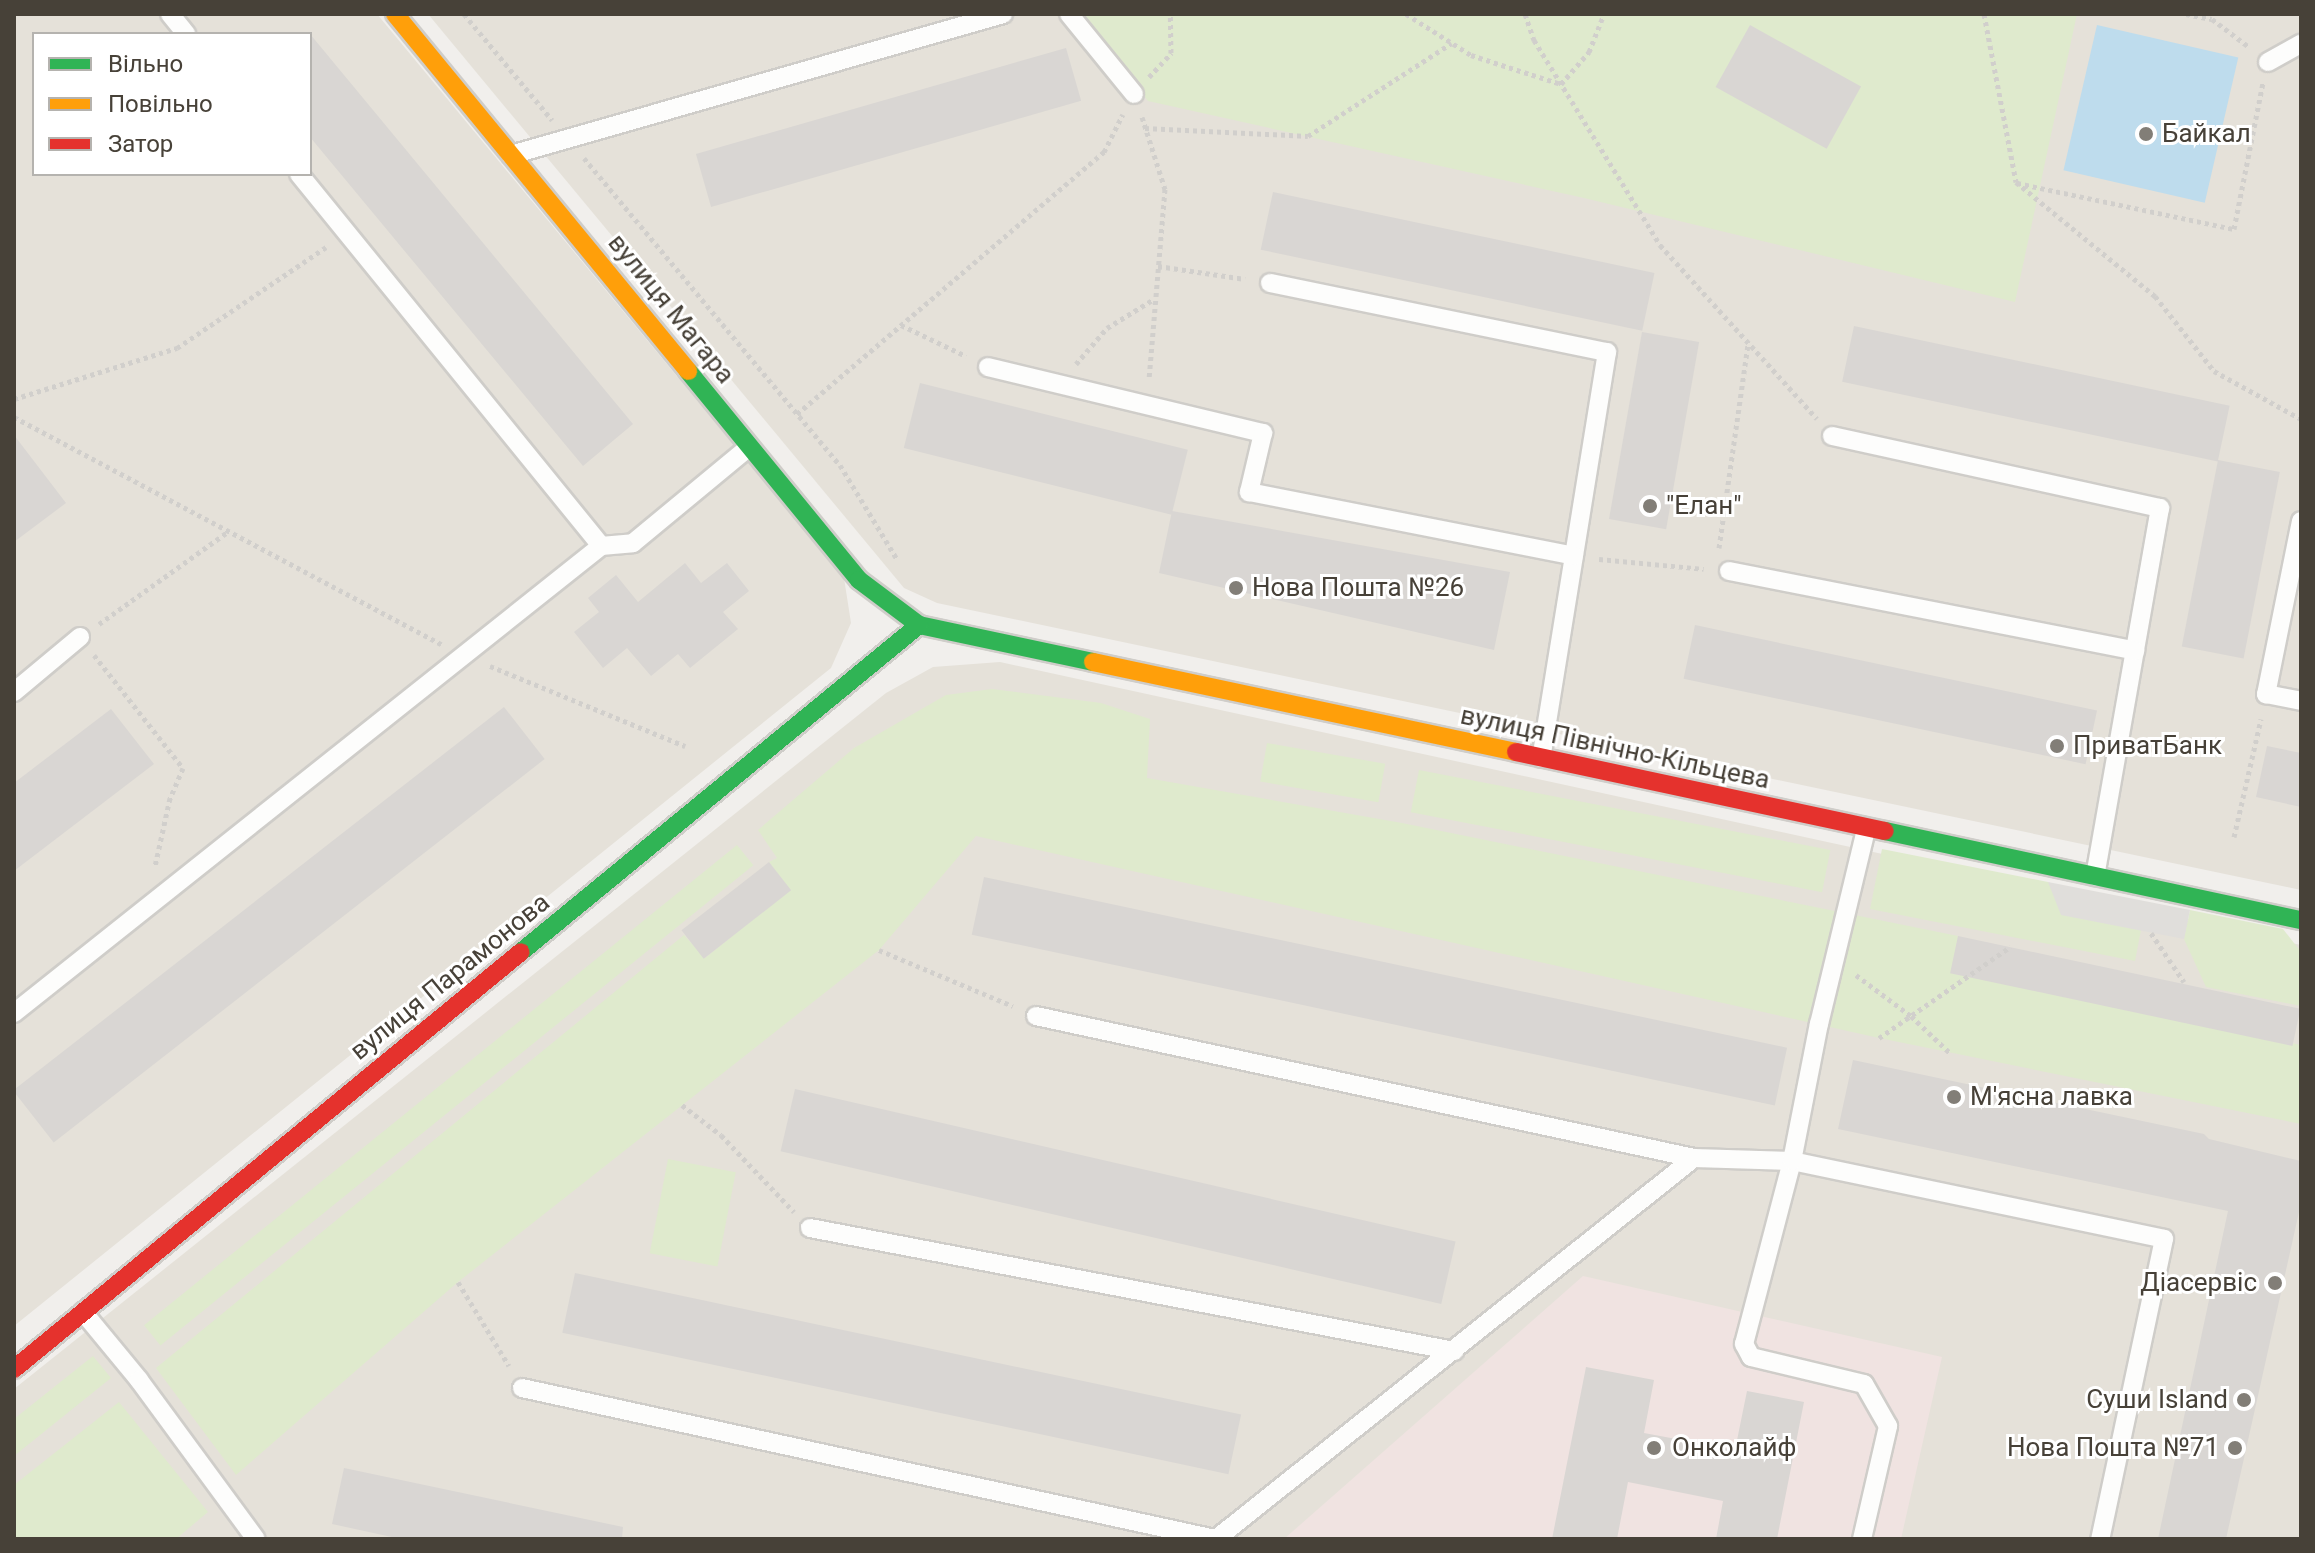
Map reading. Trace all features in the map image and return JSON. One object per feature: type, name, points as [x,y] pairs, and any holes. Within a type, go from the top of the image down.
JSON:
[{"type":"street","name":"вулиця Магара","points":[[395,14],[859,580],[919,625]]},
{"type":"street","name":"вулиця Північно-Кільцева","points":[[919,625],[2301,920]]},
{"type":"street","name":"вулиця Парамонова","points":[[14,1369],[919,625]]},
{"type":"lane","points":[[170,14],[184,32]]},
{"type":"lane","points":[[511,155],[1003,14]]},
{"type":"lane","points":[[1069,14],[1134,94]]},
{"type":"lane","points":[[2268,62],[2301,44]]},
{"type":"lane","points":[[301,176],[601,546]]},
{"type":"lane","points":[[1270,283],[1607,352],[1541,758]]},
{"type":"lane","points":[[988,367],[1263,433],[1249,492],[1574,556]]},
{"type":"lane","points":[[1832,436],[2160,508],[2095,876]]},
{"type":"lane","points":[[14,1013],[601,546],[633,543],[750,447]]},
{"type":"lane","points":[[2301,521],[2266,694],[2301,701]]},
{"type":"lane","points":[[1722,571],[2135,651]]},
{"type":"lane","points":[[14,692],[80,637]]},
{"type":"lane","points":[[1862,1539],[1888,1426],[1864,1384],[1751,1357],[1744,1344],[1792,1161],[1834,958],[1866,829]]},
{"type":"lane","points":[[1036,1016],[1694,1158],[1792,1161],[2164,1239],[2100,1539]]},
{"type":"lane","points":[[522,1388],[1215,1539],[1694,1158]]},
{"type":"lane","points":[[810,1228],[1454,1351]]},
{"type":"lane","points":[[82,1311],[139,1380],[256,1539]]},
{"type":"path","points":[[464,14],[840,465],[902,567]]},
{"type":"path","points":[[797,414],[1104,152],[1134,94],[1171,53],[1170,14]]},
{"type":"path","points":[[1406,14],[1471,55],[1561,84]]},
{"type":"path","points":[[1525,14],[1534,40],[1660,245],[1832,436]]},
{"type":"path","points":[[1561,84],[1589,52],[1604,14]]},
{"type":"path","points":[[1984,14],[2016,182],[2155,296],[2214,371],[2301,419]]},
{"type":"path","points":[[2016,182],[2234,229],[2268,62],[2212,19],[2186,14]]},
{"type":"path","points":[[1145,128],[1308,136],[1452,43]]},
{"type":"path","points":[[1134,94],[1165,189],[1147,405]]},
{"type":"path","points":[[14,399],[177,348],[347,233]]},
{"type":"path","points":[[1158,266],[1270,283]]},
{"type":"path","points":[[1059,384],[1107,328],[1154,299]]},
{"type":"path","points":[[901,325],[988,367]]},
{"type":"path","points":[[1574,556],[1722,571],[1748,343]]},
{"type":"path","points":[[14,417],[463,656],[685,746]]},
{"type":"path","points":[[146,908],[170,798],[183,768],[80,637],[229,531]]},
{"type":"path","points":[[2234,837],[2266,694]]},
{"type":"path","points":[[2151,933],[2184,982]]},
{"type":"path","points":[[1879,1038],[2010,947]]},
{"type":"path","points":[[879,950],[1036,1016]]},
{"type":"path","points":[[1834,958],[1911,1016],[1950,1053]]},
{"type":"path","points":[[682,1105],[721,1135],[810,1228]]},
{"type":"path","points":[[458,1282],[522,1388]]},
{"type":"shaded area","points":[[14,14],[377,14],[844,578],[851,623],[831,668],[14,1326]]},
{"type":"shaded area","points":[[428,14],[2301,14],[2301,890],[937,603],[904,588]]},
{"type":"shaded area","points":[[1000,662],[2301,945],[2301,1539],[14,1539],[14,1389],[886,693],[933,667]]},
{"type":"shaded area","points":[[2048,882],[2190,910],[2184,939],[2061,915]]},
{"type":"shaded area","name":"Онколайф","points":[[1583,1276],[1942,1357],[1901,1539],[1284,1539]]},
{"type":"green space","points":[[1079,14],[2077,14],[2015,302],[1584,198],[1148,101]]},
{"type":"green space","points":[[992,689],[1101,703],[1150,719],[1147,778],[1402,823],[1958,936],[1951,973],[2301,1045],[2301,1124],[1879,1038],[976,836],[879,950],[458,1282],[236,1475],[156,1368],[684,935],[705,958],[790,890],[769,862],[777,858],[758,830],[854,748],[946,695]]},
{"type":"green space","points":[[1267,743],[1385,764],[1378,802],[1260,781]]},
{"type":"green space","points":[[1419,770],[1830,850],[1822,892],[1411,812]]},
{"type":"green space","points":[[737,845],[753,865],[160,1345],[144,1325]]},
{"type":"green space","points":[[1882,849],[2048,882],[2141,930],[2135,961],[1870,909]]},
{"type":"green space","points":[[2190,910],[2283,929],[2301,952],[2301,1006],[2206,987],[2184,939]]},
{"type":"green space","points":[[668,1159],[736,1172],[717,1266],[650,1253]]},
{"type":"green space","points":[[93,1356],[111,1378],[14,1456],[14,1419]]},
{"type":"green space","points":[[119,1402],[208,1512],[176,1539],[14,1539],[14,1485]]},
{"type":"water","name":"Байкал","points":[[2097,25],[2238,58],[2205,203],[2063,170]]},
{"type":"building","points":[[1750,25],[1861,87],[1827,149],[1716,87]]},
{"type":"building","points":[[312,36],[633,424],[583,466],[312,139]]},
{"type":"building","points":[[1066,48],[1081,101],[711,207],[696,154]]},
{"type":"building","points":[[1273,192],[1654,273],[1642,331],[1261,250]]},
{"type":"building","points":[[1854,326],[2230,406],[2218,462],[1842,382]]},
{"type":"building","points":[[1642,332],[1699,342],[1666,529],[1609,519]]},
{"type":"building","points":[[920,383],[1188,450],[1172,515],[904,448]]},
{"type":"building","points":[[14,435],[66,503],[14,542]]},
{"type":"building","points":[[2218,460],[2280,472],[2244,659],[2182,647]]},
{"type":"building","points":[[1172,511],[1510,572],[1494,650],[1159,573]]},
{"type":"building","points":[[685,563],[701,583],[727,563],[749,591],[723,612],[738,629],[690,668],[678,654],[651,676],[627,648],[603,668],[574,632],[599,612],[588,598],[616,575],[638,602]]},
{"type":"building","points":[[1695,625],[2097,710],[2086,764],[1684,679]]},
{"type":"building","points":[[504,707],[545,759],[54,1143],[14,1090]]},
{"type":"building","points":[[111,709],[154,764],[14,871],[14,783]]},
{"type":"building","points":[[2267,746],[2301,753],[2301,807],[2256,797]]},
{"type":"building","points":[[769,862],[791,890],[704,959],[682,930]]},
{"type":"building","points":[[984,877],[1787,1048],[1775,1105],[972,935]]},
{"type":"building","points":[[1958,936],[2300,1009],[2292,1046],[1950,973]]},
{"type":"building","points":[[1853,1060],[2204,1134],[2209,1139],[2301,1161],[2301,1203],[2226,1539],[2158,1539],[2228,1211],[1838,1129]]},
{"type":"building","points":[[795,1089],[1456,1242],[1441,1304],[781,1151]]},
{"type":"building","points":[[575,1273],[1241,1415],[1228,1474],[562,1333]]},
{"type":"building","name":"Онколайф","points":[[1586,1367],[1654,1380],[1644,1433],[1735,1450],[1747,1391],[1804,1402],[1777,1539],[1716,1539],[1723,1501],[1628,1482],[1617,1539],[1552,1539]]},
{"type":"building","points":[[344,1468],[623,1527],[622,1539],[401,1539],[332,1524]]},
{"type":"traffic: fast","points":[[688,371],[859,580],[919,625],[1093,662]]},
{"type":"traffic: fast","points":[[521,952],[919,625]]},
{"type":"traffic: fast","points":[[1885,831],[2301,920]]},
{"type":"traffic: slow","points":[[395,14],[688,371]]},
{"type":"traffic: slow","points":[[1093,662],[1516,752]]},
{"type":"traffic: jam","points":[[1516,752],[1885,831]]},
{"type":"traffic: jam","points":[[14,1369],[521,952]]},
{"type":"place","name":"Байкал","points":[[2146,134]]},
{"type":"place","name":"\"Елан\"","points":[[1650,506]]},
{"type":"place","name":"Нова Пошта №26","points":[[1236,588]]},
{"type":"place","name":"ПриватБанк","points":[[2057,746]]},
{"type":"place","name":"М'ясна лавка","points":[[1954,1097]]},
{"type":"place","name":"Діасервіс","points":[[2275,1283]]},
{"type":"place","name":"Суши Island","points":[[2244,1400]]},
{"type":"place","name":"Онколайф","points":[[1654,1448]]},
{"type":"place","name":"Нова Пошта №71","points":[[2235,1448]]}]
